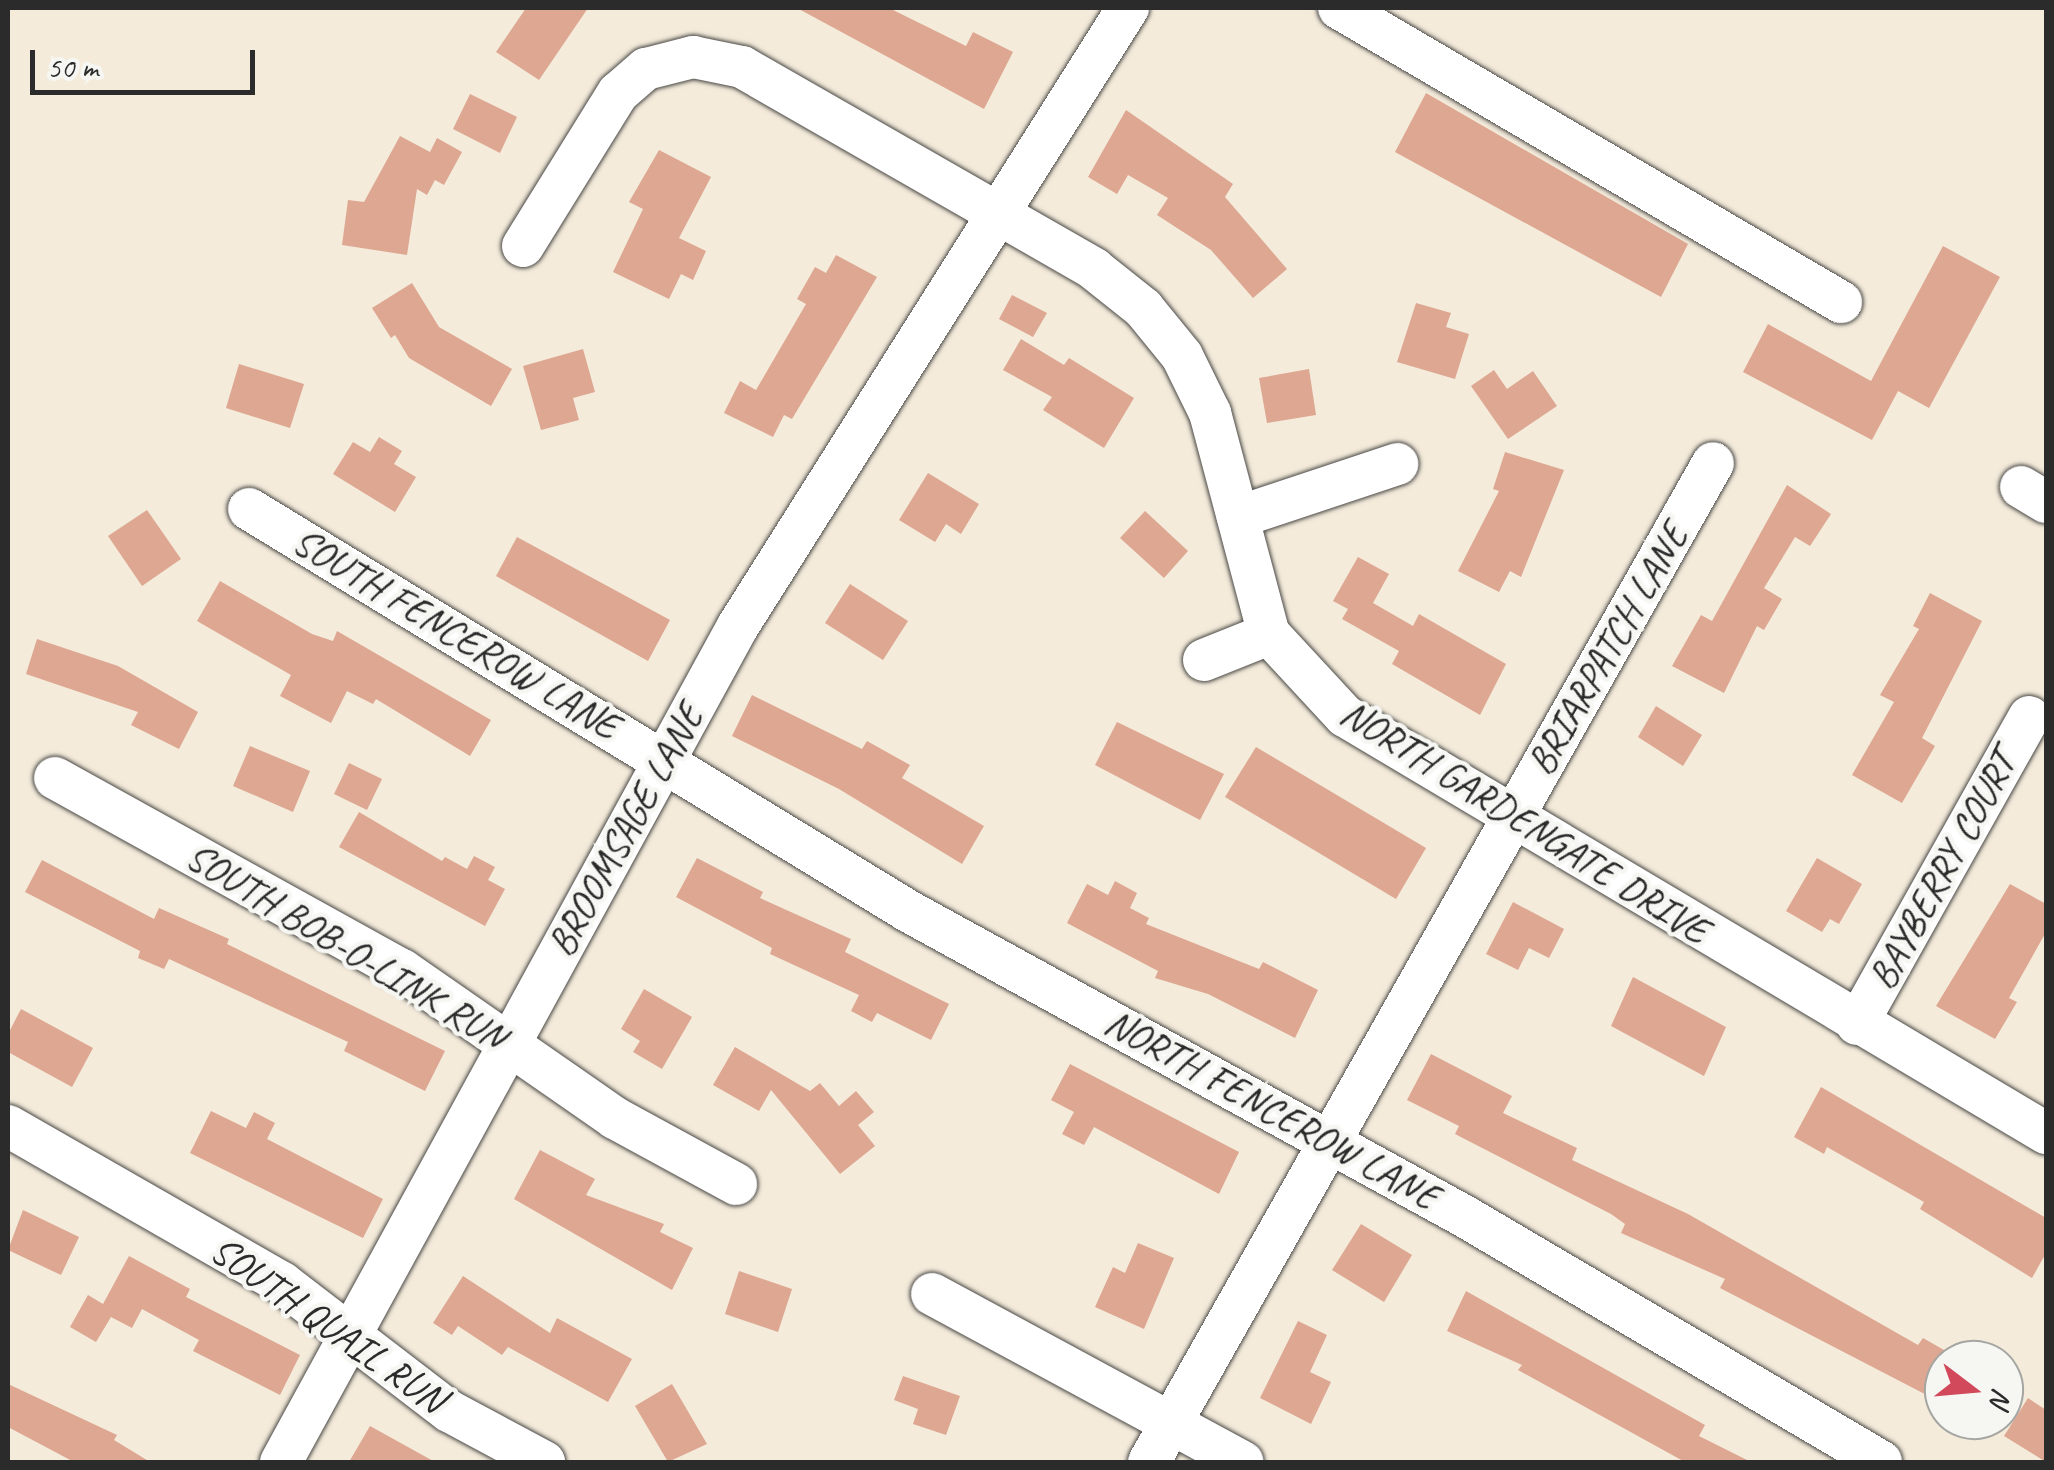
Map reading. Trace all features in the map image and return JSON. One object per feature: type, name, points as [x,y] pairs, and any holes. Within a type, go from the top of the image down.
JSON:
[{"type":"street","name":"BROOMSAGE LANE","points":[[281,1462],[662,758],[1128,8]]},
{"type":"street","points":[[1339,8],[1840,302]]},
{"type":"street","name":"NORTH GARDENGATE DRIVE","points":[[523,246],[618,94],[646,69],[693,57],[742,67],[997,214],[1120,287],[1182,356],[1210,413],[1270,634],[1345,716],[1510,818],[2046,1134]]},
{"type":"street","name":"BRIARPATCH LANE","points":[[1149,1462],[1327,1139],[1712,463]]},
{"type":"street","points":[[1238,517],[1396,464]]},
{"type":"street","name":"SOUTH FENCEROW LANE","points":[[250,509],[662,758]]},
{"type":"street","points":[[1204,660],[1270,634]]},
{"type":"street","name":"BAYBERRY COURT","points":[[1857,1024],[2029,716]]},
{"type":"street","name":"NORTH FENCEROW LANE","points":[[662,758],[908,911],[1327,1139],[1881,1462]]},
{"type":"street","name":"SOUTH BOB-O-LINK RUN","points":[[55,778],[402,970],[510,1041],[615,1118],[736,1184]]},
{"type":"street","name":"SOUTH QUAIL RUN","points":[[8,1126],[191,1228],[351,1333],[448,1411],[544,1462]]},
{"type":"street","points":[[932,1294],[1243,1462]]},
{"type":"building","points":[[526,8],[588,8],[539,80],[496,52]]},
{"type":"building","points":[[797,8],[889,8],[966,46],[973,32],[1013,52],[984,109]]},
{"type":"building","points":[[1426,93],[1688,244],[1661,297],[1395,152]]},
{"type":"building","points":[[470,94],[517,117],[500,153],[453,129]]},
{"type":"building","points":[[1126,110],[1233,184],[1225,197],[1287,269],[1253,298],[1211,250],[1157,215],[1168,198],[1128,175],[1117,194],[1088,177]]},
{"type":"building","points":[[400,136],[430,152],[437,138],[462,152],[444,185],[435,180],[427,195],[417,189],[407,255],[342,245],[348,200],[364,202]]},
{"type":"building","points":[[659,150],[711,177],[679,238],[706,251],[693,280],[681,274],[669,299],[613,272],[643,209],[629,202]]},
{"type":"building","points":[[1943,246],[2000,277],[1929,408],[1898,391],[1872,440],[1743,372],[1768,324],[1871,381]]},
{"type":"building","points":[[836,255],[877,277],[792,419],[784,415],[773,437],[724,413],[740,381],[756,390],[806,304],[797,299],[815,267],[826,273]]},
{"type":"building","points":[[412,283],[439,327],[512,369],[491,406],[409,358],[395,335],[391,338],[372,308]]},
{"type":"building","points":[[1012,295],[1047,313],[1033,337],[999,319]]},
{"type":"building","points":[[1416,303],[1451,313],[1446,327],[1469,334],[1455,379],[1397,362]]},
{"type":"building","points":[[1021,339],[1064,365],[1069,358],[1134,398],[1104,448],[1043,410],[1052,397],[1003,370]]},
{"type":"building","points":[[583,349],[595,392],[573,398],[579,420],[541,430],[523,366]]},
{"type":"building","points":[[239,364],[304,384],[290,428],[226,408]]},
{"type":"building","points":[[1309,369],[1316,415],[1267,423],[1259,378]]},
{"type":"building","points":[[1494,370],[1507,389],[1533,371],[1557,406],[1508,439],[1471,386]]},
{"type":"building","points":[[379,437],[402,451],[394,464],[416,477],[395,512],[333,474],[353,442],[370,452]]},
{"type":"building","points":[[1505,452],[1564,470],[1521,577],[1510,571],[1499,592],[1458,571],[1499,491],[1493,489]]},
{"type":"building","points":[[928,473],[979,504],[961,534],[946,524],[935,542],[899,520]]},
{"type":"building","points":[[1787,485],[1831,514],[1810,546],[1795,537],[1764,588],[1782,599],[1764,630],[1757,626],[1724,693],[1672,666],[1701,615],[1712,621]]},
{"type":"building","points":[[147,510],[181,559],[142,586],[108,536]]},
{"type":"building","points":[[1145,511],[1188,551],[1164,578],[1120,538]]},
{"type":"building","points":[[517,537],[670,620],[648,661],[496,576]]},
{"type":"building","points":[[1358,557],[1389,574],[1373,603],[1413,626],[1419,614],[1506,664],[1480,715],[1392,664],[1399,651],[1342,619],[1348,609],[1333,601]]},
{"type":"building","points":[[220,581],[312,634],[333,641],[337,631],[491,720],[470,756],[376,699],[373,704],[347,691],[331,723],[280,696],[291,675],[197,621]]},
{"type":"building","points":[[850,584],[908,621],[883,660],[825,623]]},
{"type":"building","points":[[1930,593],[1982,621],[1922,738],[1935,746],[1902,803],[1852,775],[1894,702],[1880,695],[1919,629],[1913,626]]},
{"type":"building","points":[[37,639],[118,666],[198,712],[179,749],[131,725],[138,712],[26,674]]},
{"type":"building","points":[[752,695],[862,749],[867,741],[910,765],[902,778],[984,826],[962,864],[839,789],[732,736]]},
{"type":"building","points":[[1656,706],[1702,735],[1683,766],[1638,737]]},
{"type":"building","points":[[1117,722],[1224,774],[1200,820],[1095,765]]},
{"type":"building","points":[[250,746],[310,771],[293,812],[233,786]]},
{"type":"building","points":[[1256,747],[1426,848],[1396,899],[1225,797]]},
{"type":"building","points":[[349,763],[382,779],[367,810],[334,794]]},
{"type":"building","points":[[359,812],[442,861],[445,857],[467,869],[474,856],[495,867],[488,880],[505,889],[485,926],[339,847]]},
{"type":"building","points":[[697,858],[763,892],[760,898],[851,939],[845,952],[949,1004],[931,1040],[877,1013],[872,1022],[851,1011],[859,995],[770,954],[772,948],[676,897]]},
{"type":"building","points":[[1817,858],[1862,884],[1839,924],[1830,919],[1822,932],[1786,911]]},
{"type":"building","points":[[42,860],[154,919],[159,908],[229,939],[227,944],[445,1051],[425,1091],[344,1051],[348,1042],[169,959],[164,969],[138,958],[140,951],[25,892]]},
{"type":"building","points":[[1115,881],[1137,893],[1130,908],[1149,918],[1146,924],[1259,969],[1263,962],[1318,990],[1295,1038],[1208,994],[1155,978],[1158,971],[1067,923],[1087,884],[1108,895]]},
{"type":"building","points":[[2010,884],[2046,904],[2046,932],[2009,998],[2017,1002],[1995,1039],[1936,1006]]},
{"type":"building","points":[[1513,902],[1564,929],[1549,958],[1529,948],[1518,970],[1486,954]]},
{"type":"building","points":[[1633,977],[1726,1027],[1704,1076],[1611,1026]]},
{"type":"building","points":[[644,989],[692,1017],[662,1069],[633,1052],[640,1041],[621,1029]]},
{"type":"building","points":[[21,1009],[93,1048],[72,1087],[8,1052],[8,1034]]},
{"type":"building","points":[[735,1047],[810,1091],[820,1083],[839,1106],[856,1091],[874,1112],[858,1125],[875,1146],[840,1174],[771,1090],[759,1111],[713,1085]]},
{"type":"building","points":[[1431,1054],[1512,1096],[1503,1113],[1577,1148],[1572,1160],[1688,1214],[1918,1345],[1923,1338],[1926,1340],[1924,1394],[1720,1288],[1725,1279],[1621,1233],[1625,1224],[1611,1214],[1455,1134],[1459,1126],[1407,1100]]},
{"type":"building","points":[[1070,1064],[1239,1152],[1219,1194],[1094,1127],[1084,1145],[1062,1134],[1074,1112],[1051,1100]]},
{"type":"building","points":[[1821,1087],[2046,1218],[2046,1253],[2032,1278],[1920,1209],[1924,1202],[1827,1147],[1824,1154],[1794,1137]]},
{"type":"building","points":[[211,1111],[246,1128],[254,1112],[275,1123],[267,1139],[383,1199],[363,1238],[190,1153]]},
{"type":"building","points":[[540,1150],[595,1179],[586,1195],[664,1224],[660,1232],[693,1248],[672,1290],[514,1199]]},
{"type":"building","points":[[23,1210],[79,1237],[61,1275],[8,1250]]},
{"type":"building","points":[[1361,1224],[1412,1255],[1384,1302],[1332,1270]]},
{"type":"building","points":[[1138,1243],[1174,1258],[1144,1329],[1095,1307],[1113,1267],[1125,1273]]},
{"type":"building","points":[[129,1256],[190,1289],[186,1297],[300,1355],[280,1395],[193,1351],[199,1340],[142,1309],[132,1328],[111,1317],[96,1342],[70,1327],[88,1295],[103,1304]]},
{"type":"building","points":[[739,1271],[792,1289],[778,1332],[725,1314]]},
{"type":"building","points":[[463,1276],[550,1333],[557,1318],[632,1359],[608,1402],[508,1347],[502,1355],[458,1326],[452,1335],[433,1323]]},
{"type":"building","points":[[1466,1291],[1705,1425],[1699,1436],[1751,1462],[1685,1462],[1518,1370],[1522,1365],[1447,1331]]},
{"type":"building","points":[[1298,1321],[1327,1335],[1310,1372],[1331,1382],[1311,1424],[1260,1398]]},
{"type":"building","points":[[903,1376],[960,1396],[946,1435],[913,1424],[918,1409],[894,1400]]},
{"type":"building","points":[[8,1384],[117,1435],[114,1440],[150,1462],[74,1462],[8,1427]]},
{"type":"building","points":[[672,1384],[707,1444],[668,1462],[635,1406]]},
{"type":"building","points":[[2028,1398],[2046,1410],[2046,1462],[2010,1440],[2024,1440],[2024,1404]]},
{"type":"building","points":[[370,1426],[435,1462],[349,1462]]}]
